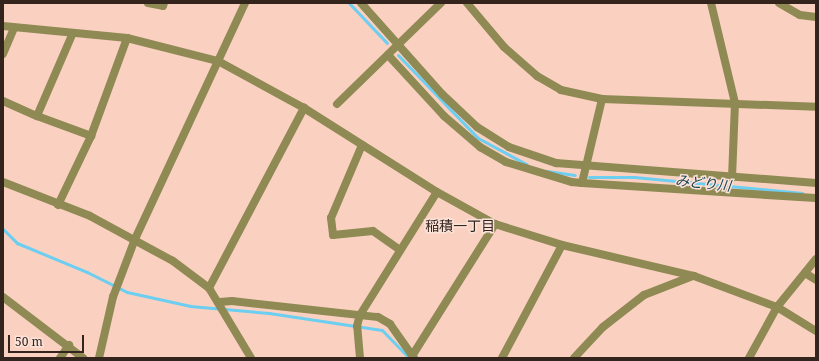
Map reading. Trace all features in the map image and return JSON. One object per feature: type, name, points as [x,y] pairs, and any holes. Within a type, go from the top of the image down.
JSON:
[{"type":"street","points":[[148,3],[163,6],[164,3]]},
{"type":"street","points":[[99,358],[113,297],[135,239],[245,3]]},
{"type":"street","points":[[361,3],[442,94],[477,127],[509,147],[556,163],[586,167],[816,183]]},
{"type":"street","points":[[337,104],[441,3]]},
{"type":"street","points":[[467,3],[504,47],[536,76],[561,90],[602,99],[816,107]]},
{"type":"street","points":[[711,3],[736,103],[732,178]]},
{"type":"street","points":[[779,3],[800,15],[816,17]]},
{"type":"street","points":[[3,26],[72,35],[127,38],[218,61],[304,108],[437,192],[495,224],[562,245],[694,276],[777,307],[816,331]]},
{"type":"street","points":[[3,54],[14,28]]},
{"type":"street","points":[[37,116],[72,35]]},
{"type":"street","points":[[58,205],[91,136],[127,38]]},
{"type":"street","points":[[388,55],[444,116],[480,147],[506,162],[535,173],[582,183],[816,198]]},
{"type":"street","points":[[582,183],[602,99]]},
{"type":"street","points":[[3,100],[37,116],[91,136]]},
{"type":"street","points":[[209,288],[304,108]]},
{"type":"street","points":[[362,145],[331,218],[333,235],[373,231],[400,250]]},
{"type":"street","points":[[3,182],[135,239],[173,260],[209,288],[220,302],[251,358]]},
{"type":"street","points":[[360,358],[357,326],[360,315],[437,192]]},
{"type":"street","points":[[220,302],[232,301],[378,317],[390,324],[413,357],[495,224]]},
{"type":"street","points":[[502,358],[562,245]]},
{"type":"street","points":[[749,358],[777,307],[816,259]]},
{"type":"street","points":[[805,273],[816,280]]},
{"type":"street","points":[[574,358],[603,327],[644,295],[694,276]]},
{"type":"street","points":[[3,296],[69,345],[83,358]]},
{"type":"street","points":[[60,358],[69,345]]},
{"type":"waterway","name":"みどり川","points":[[349,3],[387,43]]},
{"type":"waterway","name":"みどり川","points":[[398,55],[478,138],[526,164]]},
{"type":"waterway","name":"みどり川","points":[[547,171],[575,175]]},
{"type":"waterway","name":"みどり川","points":[[589,177],[634,177],[802,193]]},
{"type":"waterway","points":[[3,229],[17,243],[87,272],[127,292],[190,306],[269,313],[382,330],[409,358]]},
{"type":"district","name":"稲積一丁目","points":[[460,226]]}]
